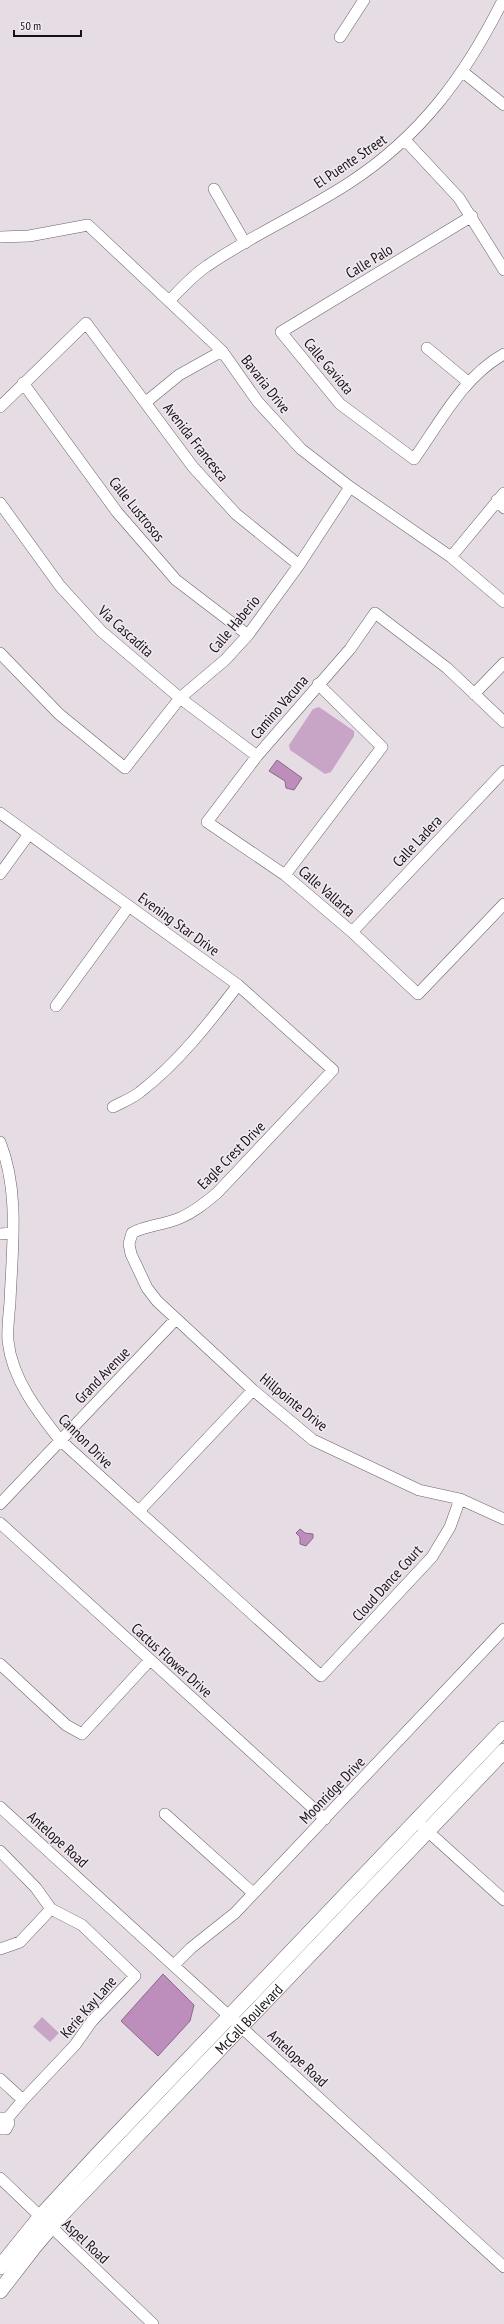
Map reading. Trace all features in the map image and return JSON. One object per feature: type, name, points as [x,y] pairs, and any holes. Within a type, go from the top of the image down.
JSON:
[{"type":"main road","name":"McCall Boulevard","points":[[0,2291],[45,2222],[230,2015],[504,1730]]},
{"type":"main road","name":"McCall Boulevard","points":[[0,2267],[242,2026],[504,1751]]},
{"type":"street","points":[[340,36],[364,0]]},
{"type":"street","name":"El Puente Street","points":[[169,301],[207,266],[245,242],[348,184],[405,140],[449,91],[463,72],[503,0]]},
{"type":"street","points":[[463,72],[504,105]]},
{"type":"street","points":[[405,140],[446,182],[472,216],[504,270]]},
{"type":"street","points":[[214,189],[245,242]]},
{"type":"street","name":"Calle Palo","points":[[281,332],[472,216]]},
{"type":"street","name":"Bavaria Drive","points":[[0,237],[29,236],[88,225],[222,351],[258,402],[301,449],[350,487],[451,557],[504,602]]},
{"type":"street","name":"Avenida Francesca","points":[[23,383],[86,323],[193,466],[236,514],[299,565]]},
{"type":"street","name":"Calle Gaviota","points":[[281,332],[340,404],[414,459],[468,382]]},
{"type":"street","points":[[427,348],[468,382],[489,362],[504,354]]},
{"type":"street","points":[[146,402],[179,375],[222,351]]},
{"type":"street","points":[[0,407],[23,383]]},
{"type":"street","name":"Calle Lustrosos","points":[[23,383],[118,512],[176,580],[248,635]]},
{"type":"street","name":"Calle Haberio","points":[[0,653],[58,714],[125,768],[180,698],[224,660],[248,635],[299,565],[350,487]]},
{"type":"street","points":[[451,557],[502,500]]},
{"type":"street","name":"Via Cascadita","points":[[0,503],[60,586],[101,631],[180,698],[257,756]]},
{"type":"street","name":"Camino Vacuna","points":[[208,822],[257,756],[350,649],[375,613],[430,654],[474,694]]},
{"type":"street","points":[[504,663],[474,694],[504,722]]},
{"type":"street","points":[[285,875],[382,747],[318,684]]},
{"type":"street","name":"Calle Ladera","points":[[352,932],[504,771]]},
{"type":"street","name":"Evening Star Drive","points":[[0,813],[238,985],[333,1070]]},
{"type":"street","name":"Calle Vallarta","points":[[208,822],[285,875],[352,932],[418,994],[504,904]]},
{"type":"street","points":[[0,874],[29,834]]},
{"type":"street","points":[[56,1006],[129,906]]},
{"type":"street","points":[[113,1107],[139,1093],[158,1077],[213,1018],[238,985]]},
{"type":"street","name":"Eagle Crest Drive","points":[[132,1233],[144,1226],[179,1218],[199,1208],[217,1194],[333,1070]]},
{"type":"street","name":"Cannon Drive","points":[[0,1142],[9,1177],[13,1204],[4,1343],[25,1391],[41,1416],[60,1440],[321,1676]]},
{"type":"street","points":[[0,1234],[12,1233]]},
{"type":"street","name":"Hillpointe Drive","points":[[132,1233],[129,1244],[131,1254],[147,1288],[176,1319],[253,1390],[313,1440],[419,1490],[460,1499],[504,1519]]},
{"type":"street","name":"Grand Avenue","points":[[0,1504],[176,1319]]},
{"type":"street","points":[[139,1511],[253,1390]]},
{"type":"street","name":"Cloud Dance Court","points":[[321,1676],[432,1557],[450,1527],[460,1499]]},
{"type":"street","name":"Cactus Flower Drive","points":[[0,1523],[325,1819]]},
{"type":"street","name":"Moonridge Drive","points":[[174,1965],[196,1943],[234,1914],[504,1629]]},
{"type":"street","points":[[0,1664],[66,1725],[82,1734],[150,1660]]},
{"type":"street","name":"Antelope Road","points":[[0,1806],[504,2267]]},
{"type":"street","points":[[165,1814],[253,1893]]},
{"type":"street","points":[[416,1821],[504,1900]]},
{"type":"street","name":"Kerie Kay Lane","points":[[0,1851],[36,1888],[51,1909],[82,1925],[134,1976],[92,2021],[75,2045],[23,2100]]},
{"type":"street","points":[[0,1949],[20,1942],[51,1909]]},
{"type":"street","points":[[0,2079],[23,2100],[3,2118],[9,2123],[8,2127],[0,2129]]},
{"type":"street","name":"Aspel Road","points":[[0,2178],[153,2324]]},
{"type":"shaded area","points":[[319,707],[354,731],[354,736],[331,772],[325,774],[290,750],[289,745],[313,709]]},
{"type":"shaded area","points":[[277,760],[302,778],[294,790],[286,788],[285,781],[269,771]]},
{"type":"shaded area","points":[[300,1529],[305,1533],[313,1534],[313,1538],[306,1546],[300,1544],[300,1537],[296,1533]]},
{"type":"shaded area","points":[[163,1974],[194,2005],[190,2021],[158,2056],[121,2021]]},
{"type":"shaded area","points":[[42,2017],[59,2033],[50,2042],[33,2027]]}]
